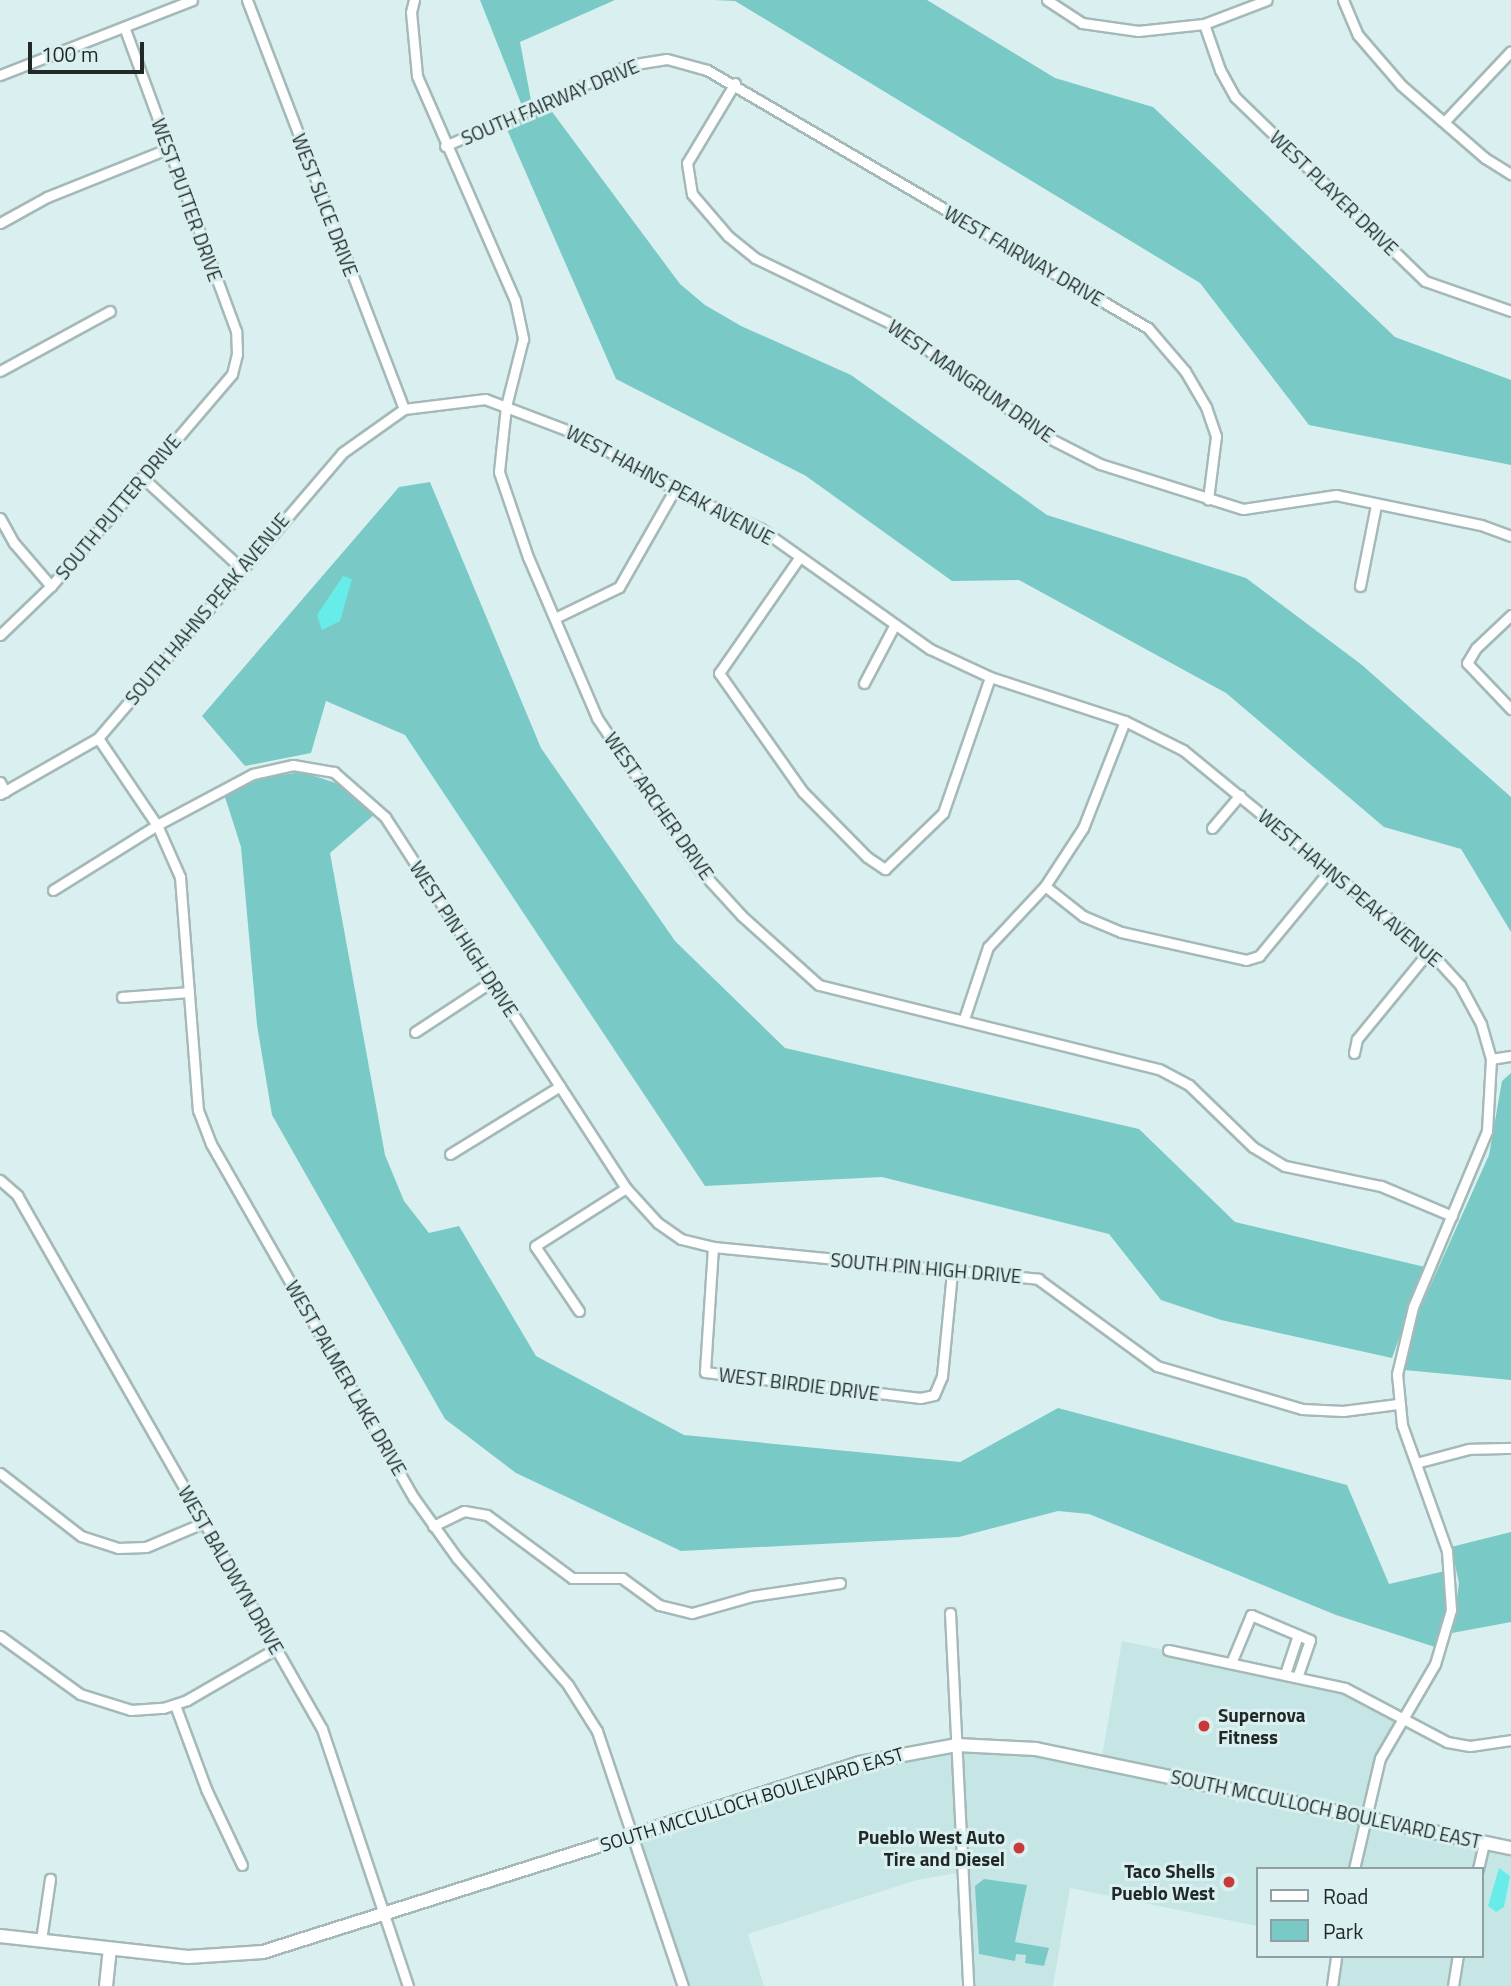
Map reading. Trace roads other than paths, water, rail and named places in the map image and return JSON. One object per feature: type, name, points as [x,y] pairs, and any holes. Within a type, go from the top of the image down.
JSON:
[{"type":"main road","name":"SOUTH MCCULLOCH BOULEVARD EAST","points":[[0,1936],[188,1957],[245,1955],[386,1915],[879,1758],[957,1745],[1037,1749],[1511,1848]]},
{"type":"main road","points":[[106,1986],[110,1949]]},
{"type":"street","points":[[0,75],[192,0]]},
{"type":"street","name":"WEST SLICE DRIVE","points":[[247,0],[404,409]]},
{"type":"street","name":"WEST ARCHER DRIVE","points":[[414,0],[411,12],[417,76],[445,146],[515,300],[523,339],[506,406],[499,472],[527,557],[597,718],[700,870],[742,916],[819,985],[1159,1069],[1189,1085],[1252,1147],[1286,1166],[1381,1186],[1452,1216]]},
{"type":"street","points":[[1047,0],[1082,23],[1138,31],[1204,24],[1267,0]]},
{"type":"street","points":[[1343,0],[1358,36],[1402,85],[1485,158],[1511,174]]},
{"type":"street","name":"WEST PLAYER DRIVE","points":[[1204,24],[1220,70],[1235,97],[1425,281],[1511,311]]},
{"type":"street","name":"WEST PUTTER DRIVE","points":[[124,27],[236,331],[232,374]]},
{"type":"street","points":[[1445,121],[1511,51]]},
{"type":"street","name":"SOUTH FAIRWAY DRIVE","points":[[445,146],[629,65],[667,59],[735,83]]},
{"type":"street","name":"WEST MANGRUM DRIVE","points":[[735,83],[687,163],[692,194],[728,236],[755,258],[894,325],[1047,437],[1100,464],[1242,509],[1336,495],[1481,524],[1511,536]]},
{"type":"street","name":"WEST FAIRWAY DRIVE","points":[[735,83],[1147,328],[1185,371],[1206,407],[1216,436],[1209,499]]},
{"type":"street","points":[[0,223],[47,197],[167,149]]},
{"type":"street","points":[[0,371],[110,311]]},
{"type":"street","name":"SOUTH PUTTER DRIVE","points":[[0,635],[51,586],[232,374]]},
{"type":"street","name":"WEST HAHNS PEAK AVENUE","points":[[404,409],[485,399],[580,435],[675,489],[761,529],[894,626],[990,677],[1125,721],[1183,750],[1429,951],[1460,985],[1481,1024],[1491,1059],[1487,1131],[1401,1343],[1398,1405],[1416,1463],[1442,1531],[1452,1595],[1438,1657],[1380,1758],[1354,1867]]},
{"type":"street","name":"SOUTH HAHNS PEAK AVENUE","points":[[3,793],[97,738],[240,568],[342,453],[404,409]]},
{"type":"street","points":[[142,477],[240,568]]},
{"type":"street","points":[[555,618],[619,587],[675,489]]},
{"type":"street","points":[[1360,586],[1376,505]]},
{"type":"street","points":[[0,518],[14,543],[51,586]]},
{"type":"street","points":[[799,558],[719,673],[803,792],[885,869],[943,813],[990,677]]},
{"type":"street","points":[[1511,615],[1467,663],[1511,709]]},
{"type":"street","points":[[864,683],[894,626]]},
{"type":"street","points":[[964,1019],[988,947],[1045,886],[1083,828],[1125,721]]},
{"type":"street","name":"WEST PALMER LAKE DRIVE","points":[[97,738],[157,825],[180,877],[198,1110],[211,1144],[433,1526],[582,1705],[607,1755],[683,1986]]},
{"type":"street","name":"WEST PIN HIGH DRIVE","points":[[53,890],[157,825],[253,774],[293,765],[334,772],[385,817],[626,1188],[658,1223],[681,1239],[712,1247]]},
{"type":"street","points":[[0,782],[3,793]]},
{"type":"street","points":[[1212,828],[1240,795]]},
{"type":"street","points":[[1045,886],[1083,916],[1121,932],[1247,960],[1259,956],[1329,871]]},
{"type":"street","points":[[1354,1052],[1357,1040],[1429,951]]},
{"type":"street","points":[[415,1032],[491,982]]},
{"type":"street","points":[[122,997],[189,992]]},
{"type":"street","points":[[1491,1059],[1511,1056]]},
{"type":"street","points":[[450,1154],[560,1086]]},
{"type":"street","name":"WEST BALDWYN DRIVE","points":[[0,1180],[17,1195],[277,1648],[333,1753],[408,1986]]},
{"type":"street","points":[[579,1311],[535,1246],[626,1188]]},
{"type":"street","name":"SOUTH PIN HIGH DRIVE","points":[[712,1247],[1038,1279],[1157,1366],[1289,1405],[1343,1411],[1398,1405]]},
{"type":"street","name":"WEST BIRDIE DRIVE","points":[[712,1247],[705,1372],[907,1396],[934,1395],[942,1376],[952,1272]]},
{"type":"street","points":[[1416,1463],[1469,1449],[1511,1448]]},
{"type":"street","points":[[0,1473],[81,1536],[118,1548],[145,1547],[203,1523]]},
{"type":"street","points":[[433,1526],[464,1511],[486,1515],[572,1578],[622,1578],[659,1605],[692,1613],[752,1596],[840,1583]]},
{"type":"street","points":[[950,1613],[968,1986]]},
{"type":"street","points":[[1231,1663],[1251,1615],[1310,1640],[1297,1677]]},
{"type":"street","points":[[1286,1675],[1298,1635]]},
{"type":"street","points":[[0,1636],[63,1684],[97,1702],[131,1710],[175,1705],[277,1648]]},
{"type":"street","points":[[1167,1650],[1297,1677],[1356,1693],[1459,1745],[1511,1740]]},
{"type":"street","points":[[175,1705],[206,1789],[242,1865]]},
{"type":"street","points":[[1478,1867],[1484,1842]]},
{"type":"street","points":[[41,1940],[50,1879]]},
{"type":"street","points":[[1332,1986],[1336,1958]]},
{"type":"street","points":[[1453,1986],[1458,1958]]},
{"type":"place","name":"Supernova Fitness","points":[[1204,1726]]},
{"type":"place","name":"Pueblo West Auto Tire and Diesel","points":[[1019,1848]]},
{"type":"place","name":"Taco Shells Pueblo West","points":[[1229,1882]]}]
